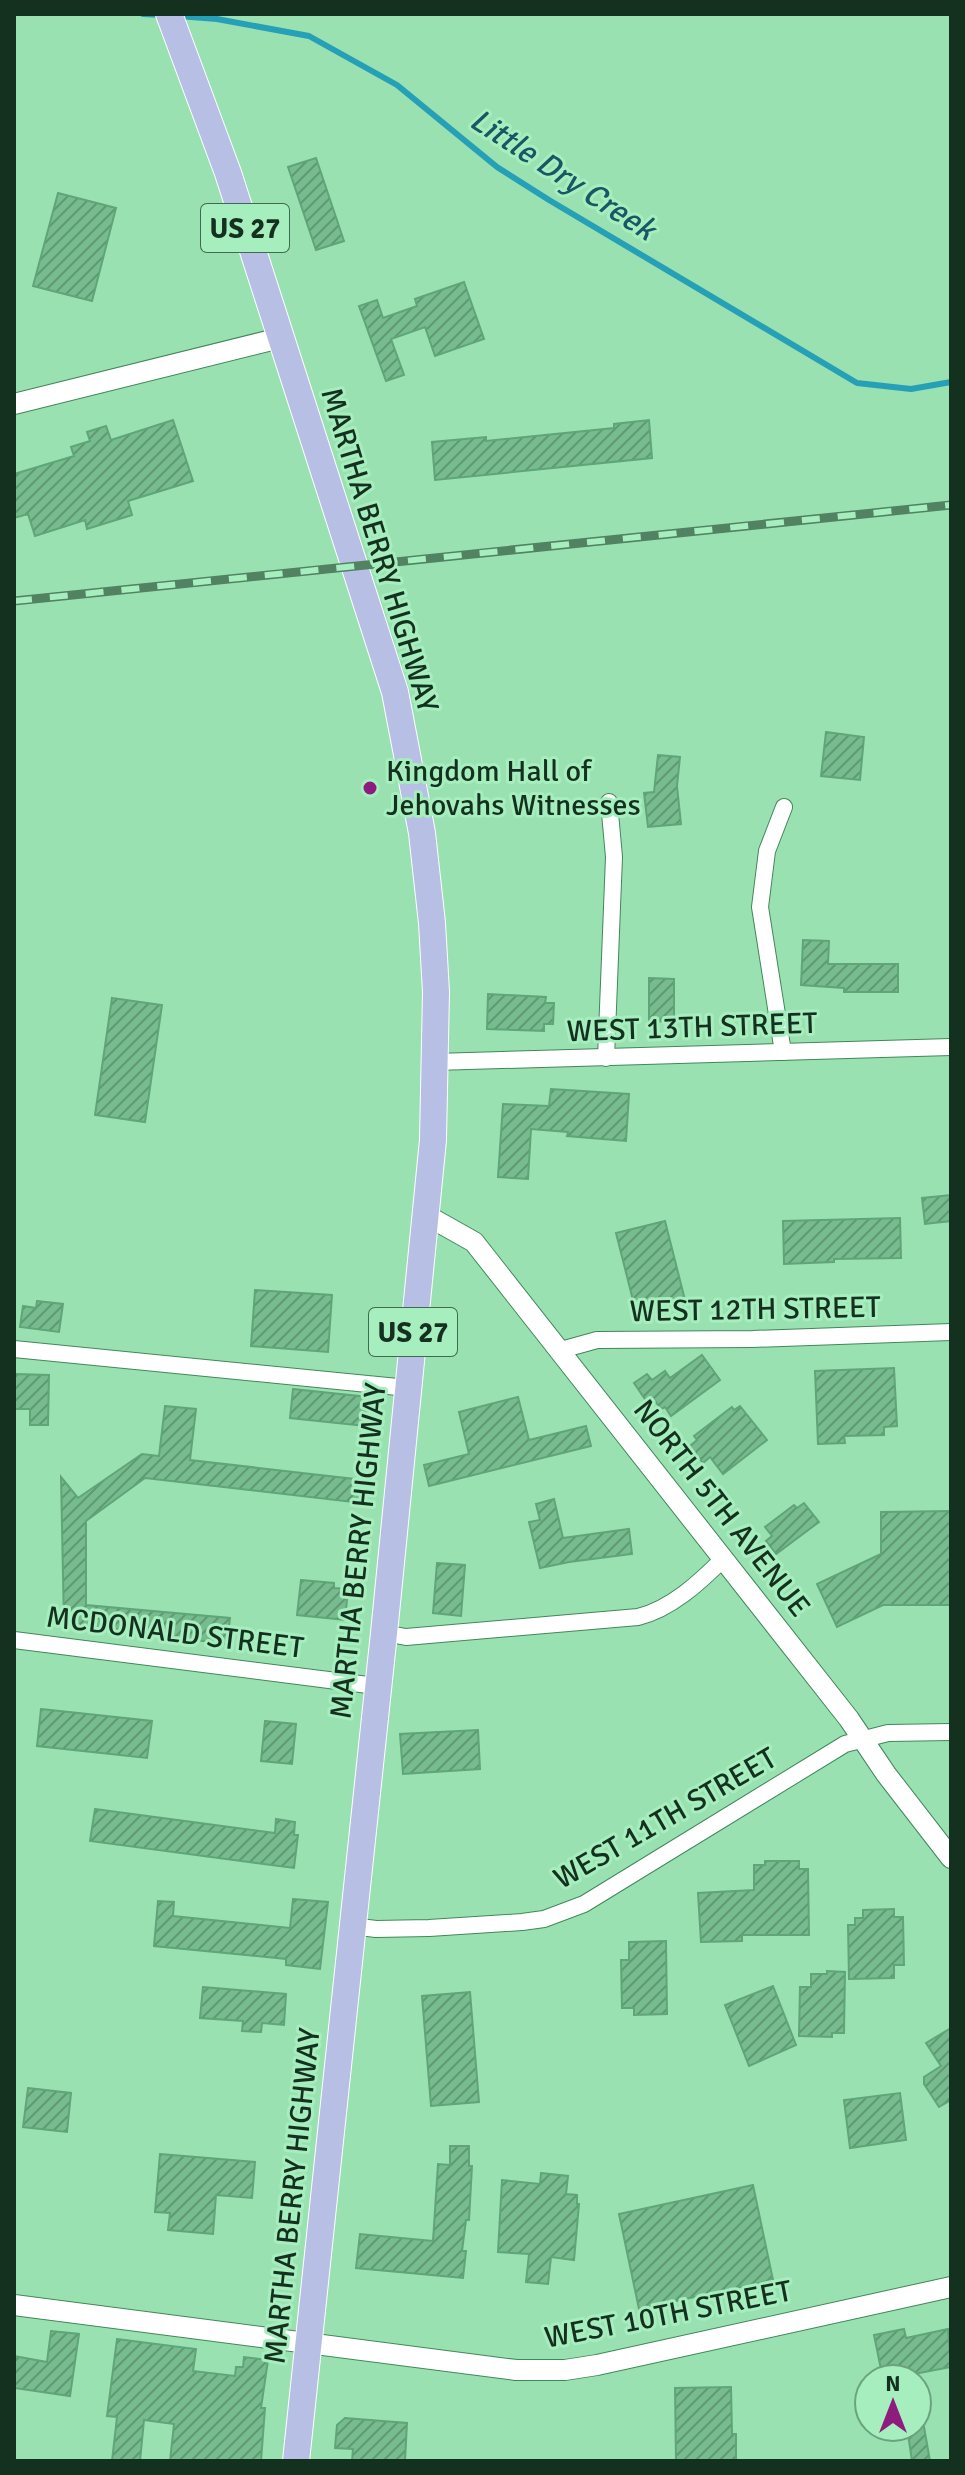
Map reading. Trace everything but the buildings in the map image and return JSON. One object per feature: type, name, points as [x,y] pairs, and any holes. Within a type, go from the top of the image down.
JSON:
[{"type":"main road","name":"MARTHA BERRY HIGHWAY","points":[[169,14],[209,118],[395,692],[428,879],[436,992],[433,1140],[426,1215],[296,2461]]},
{"type":"street","points":[[14,404],[280,338]]},
{"type":"street","points":[[606,1058],[614,857],[609,802]]},
{"type":"street","points":[[783,1052],[760,907],[767,851],[784,807]]},
{"type":"street","name":"WEST 13TH STREET","points":[[435,1062],[951,1047]]},
{"type":"street","name":"NORTH 5TH AVENUE","points":[[426,1215],[474,1242],[863,1739],[951,1858]]},
{"type":"street","name":"WEST 12TH STREET","points":[[561,1350],[597,1340],[753,1339],[951,1332]]},
{"type":"street","points":[[14,1349],[408,1388]]},
{"type":"street","points":[[384,1633],[406,1637],[638,1617],[662,1607],[705,1577],[723,1559]]},
{"type":"street","name":"MCDONALD STREET","points":[[14,1640],[376,1686]]},
{"type":"street","name":"WEST 11TH STREET","points":[[352,1926],[376,1929],[440,1928],[522,1922],[553,1915],[584,1904],[845,1744],[888,1733],[951,1732]]},
{"type":"street","name":"WEST 10TH STREET","points":[[14,2305],[516,2370],[565,2370],[951,2287]]},
{"type":"waterway","name":"Little Dry Creek","points":[[143,14],[163,15]]},
{"type":"waterway","name":"Little Dry Creek","points":[[178,16],[217,19],[309,36],[397,85],[497,167],[549,200],[857,383],[911,389],[951,382]]},
{"type":"railway","points":[[14,601],[951,505]]},
{"type":"place","name":"Kingdom Hall of Jehovahs Witnesses","points":[[370,788]]}]
